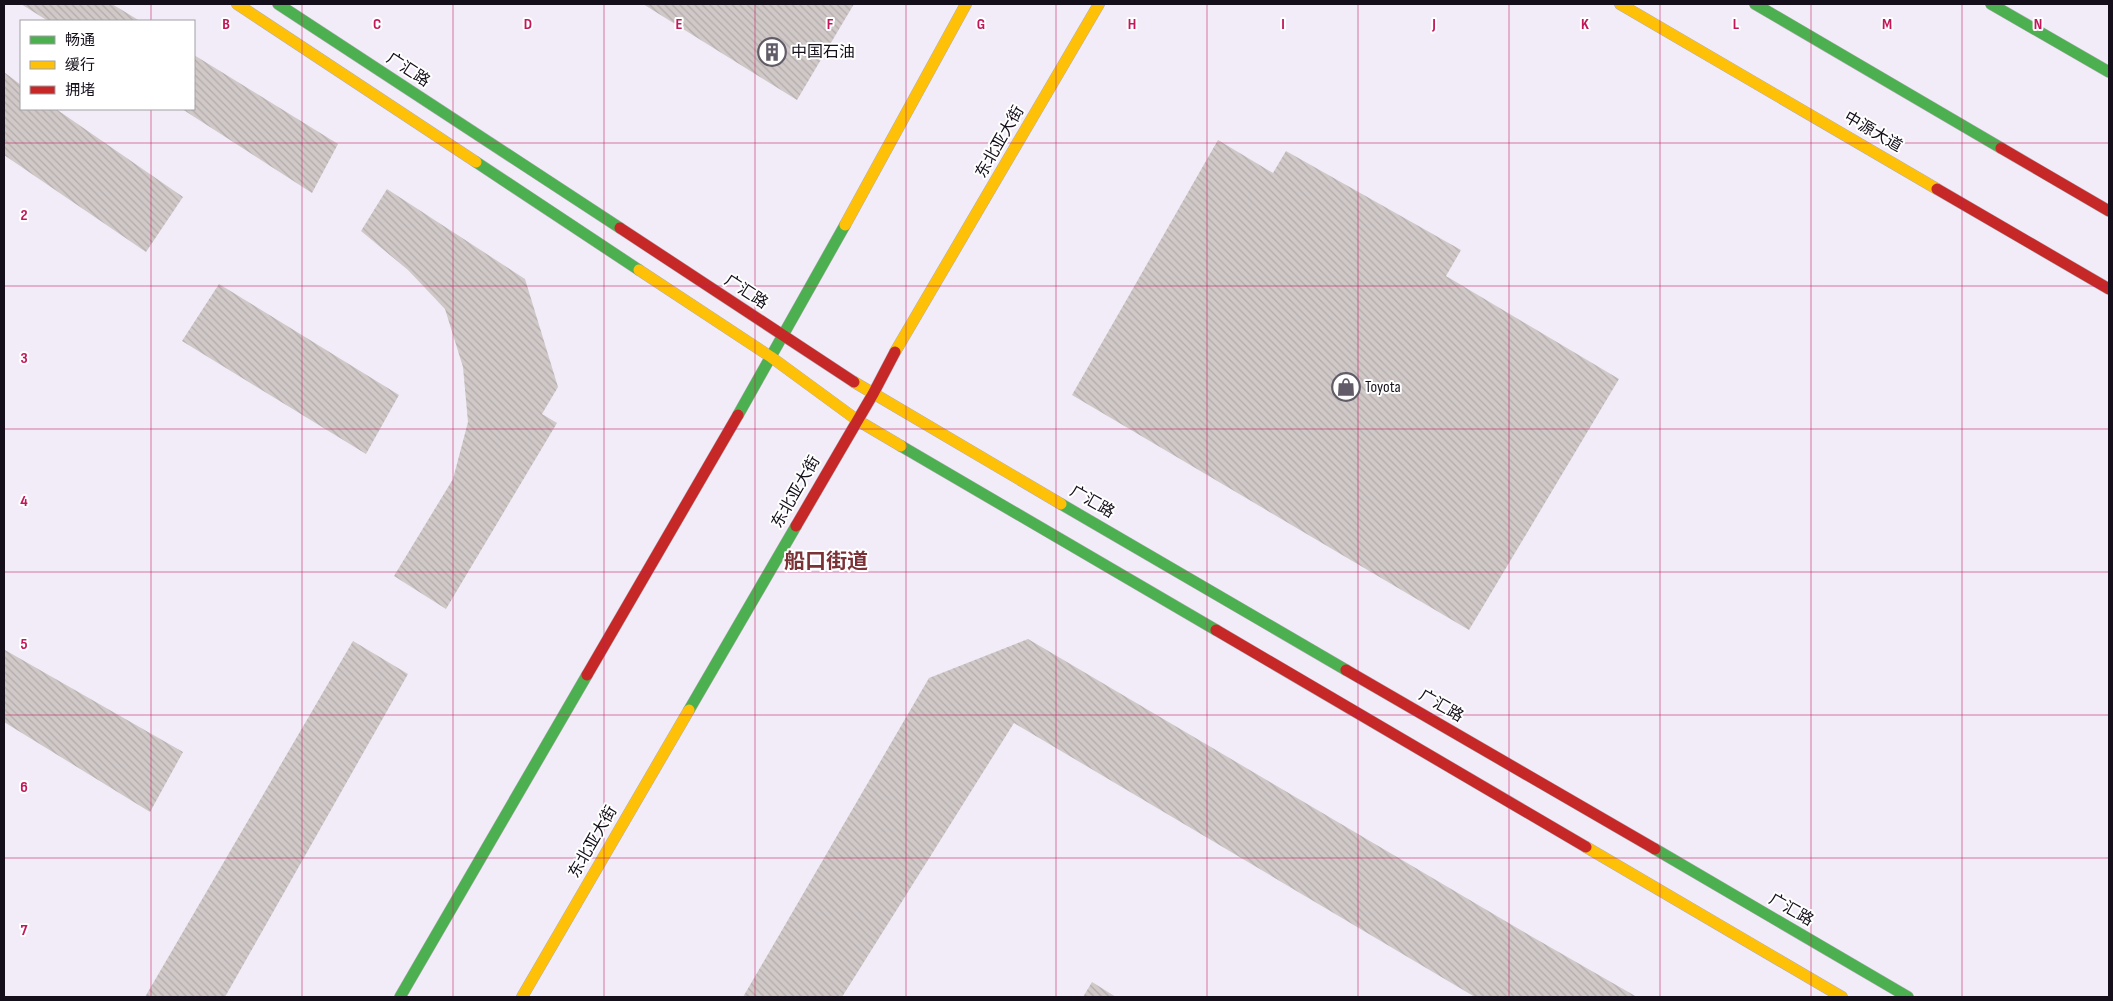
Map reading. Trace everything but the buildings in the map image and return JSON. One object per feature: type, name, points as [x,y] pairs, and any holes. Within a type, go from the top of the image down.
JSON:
[{"type":"main road","points":[[237,4],[770,357],[857,420],[1842,997]]},
{"type":"main road","name":"广汇路","points":[[278,4],[873,394],[1877,985],[1908,997]]},
{"type":"main road","points":[[400,997],[770,357],[784,336],[966,4]]},
{"type":"main road","name":"东北亚大街","points":[[522,997],[1099,4]]},
{"type":"main road","name":"中源大道","points":[[1620,4],[2109,289]]},
{"type":"main road","points":[[1755,4],[2109,211]]},
{"type":"main road","points":[[1991,4],[2109,72]]},
{"type":"traffic: fast","points":[[278,4],[620,228]]},
{"type":"traffic: fast","points":[[1755,4],[2001,148]]},
{"type":"traffic: fast","points":[[1991,4],[2109,72]]},
{"type":"traffic: fast","points":[[476,162],[639,270]]},
{"type":"traffic: fast","points":[[738,415],[845,225]]},
{"type":"traffic: fast","points":[[901,446],[1216,630]]},
{"type":"traffic: fast","points":[[1061,504],[1346,670]]},
{"type":"traffic: fast","points":[[689,710],[796,526]]},
{"type":"traffic: fast","points":[[400,997],[587,675]]},
{"type":"traffic: fast","points":[[1655,849],[1908,997]]},
{"type":"traffic: slow","points":[[237,4],[476,162]]},
{"type":"traffic: slow","points":[[845,225],[966,4]]},
{"type":"traffic: slow","points":[[895,352],[1099,4]]},
{"type":"traffic: slow","points":[[1620,4],[1937,189]]},
{"type":"traffic: slow","points":[[639,270],[771,357],[857,420],[901,446]]},
{"type":"traffic: slow","points":[[854,382],[1061,504]]},
{"type":"traffic: slow","points":[[522,997],[689,710]]},
{"type":"traffic: slow","points":[[1586,847],[1842,997]]},
{"type":"traffic: jam","points":[[2001,148],[2109,211]]},
{"type":"traffic: jam","points":[[1937,189],[2109,289]]},
{"type":"traffic: jam","points":[[620,228],[854,382]]},
{"type":"traffic: jam","points":[[796,526],[873,394],[895,352]]},
{"type":"traffic: jam","points":[[587,675],[738,415]]},
{"type":"traffic: jam","points":[[1216,630],[1586,847]]},
{"type":"traffic: jam","points":[[1346,670],[1655,849]]},
{"type":"place","name":"中国石油","points":[[772,52]]},
{"type":"place","name":"Toyota","points":[[1346,387]]},
{"type":"district","name":"船口街道","points":[[826,561]]}]
